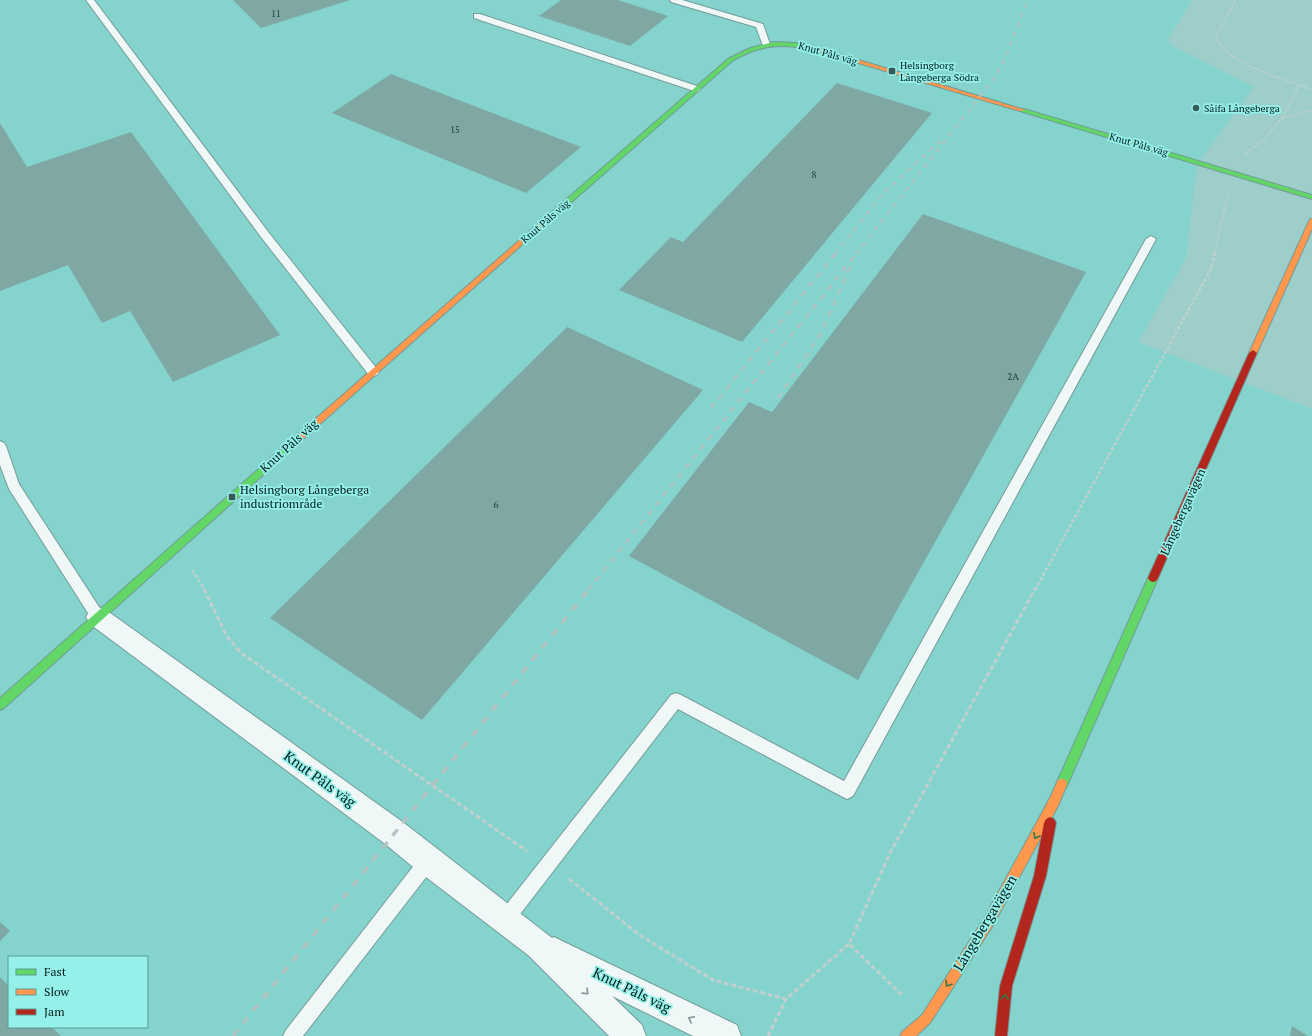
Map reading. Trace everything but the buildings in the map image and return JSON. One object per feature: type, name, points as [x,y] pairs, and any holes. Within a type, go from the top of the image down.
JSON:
[{"type":"street","name":"Knut Påls väg","points":[[0,705],[373,372],[735,56],[749,49],[766,44],[786,43],[806,46],[1312,197]]},
{"type":"street","name":"Långebergavägen","points":[[906,1036],[926,1019],[989,921],[1054,802],[1312,221]]},
{"type":"street","name":"Knut Påls väg","points":[[98,617],[394,833],[428,861],[538,945],[631,1036]]},
{"type":"street","name":"Långebergavägen","points":[[1001,1036],[1006,986],[1040,876],[1054,802]]},
{"type":"street","name":"Knut Påls väg","points":[[538,945],[726,1036]]},
{"type":"lane","points":[[90,0],[265,235],[373,372]]},
{"type":"lane","points":[[674,0],[760,26],[766,44]]},
{"type":"lane","points":[[478,16],[697,89]]},
{"type":"lane","points":[[505,920],[676,700],[847,791],[1150,239]]},
{"type":"lane","points":[[0,446],[14,485],[98,617]]},
{"type":"lane","points":[[292,1036],[428,861]]},
{"type":"path","points":[[1235,0],[1216,37],[1219,47],[1226,53],[1247,64],[1312,90]]},
{"type":"path","points":[[768,1036],[786,999],[849,944],[891,851],[1211,269],[1223,213],[1242,159],[1265,138],[1282,118],[1299,85]]},
{"type":"path","points":[[1282,118],[1312,110]]},
{"type":"path","points":[[170,552],[189,566],[201,580],[228,639],[242,653],[575,884],[641,936],[713,980],[786,999]]},
{"type":"path","points":[[849,944],[926,1019]]},
{"type":"shaded area","points":[[0,0],[1192,0],[1168,39],[1171,45],[1254,87],[1197,164],[1186,258],[1138,342],[1312,409],[1312,1036],[0,1036]]},
{"type":"railway","points":[[856,254],[996,76],[1006,57],[1027,0]]},
{"type":"railway","points":[[835,254],[882,195],[943,138]]},
{"type":"railway","points":[[711,408],[836,253]]},
{"type":"railway","points":[[588,590],[857,253]]},
{"type":"railway","points":[[778,398],[820,335],[851,265]]},
{"type":"railway","points":[[233,1036],[589,589]]},
{"type":"traffic: fast","points":[[540,226],[730,60],[752,49],[774,44],[796,45],[820,50]]},
{"type":"traffic: fast","points":[[1022,110],[1312,197]]},
{"type":"traffic: fast","points":[[0,705],[291,445]]},
{"type":"traffic: fast","points":[[1062,784],[1153,578]]},
{"type":"traffic: slow","points":[[820,50],[1022,110]]},
{"type":"traffic: slow","points":[[1253,353],[1312,221]]},
{"type":"traffic: slow","points":[[291,445],[540,226]]},
{"type":"traffic: slow","points":[[906,1036],[926,1019],[989,921],[1054,802],[1062,784]]},
{"type":"traffic: jam","points":[[1153,578],[1253,353]]},
{"type":"traffic: jam","points":[[1001,1036],[1006,986],[1040,876],[1050,823]]},
{"type":"place","name":"Helsingborg Långeberga Södra","points":[[892,71]]},
{"type":"place","name":"Såifa Långeberga","points":[[1196,108]]},
{"type":"place","name":"Helsingborg Långeberga industriområde","points":[[232,497]]}]
